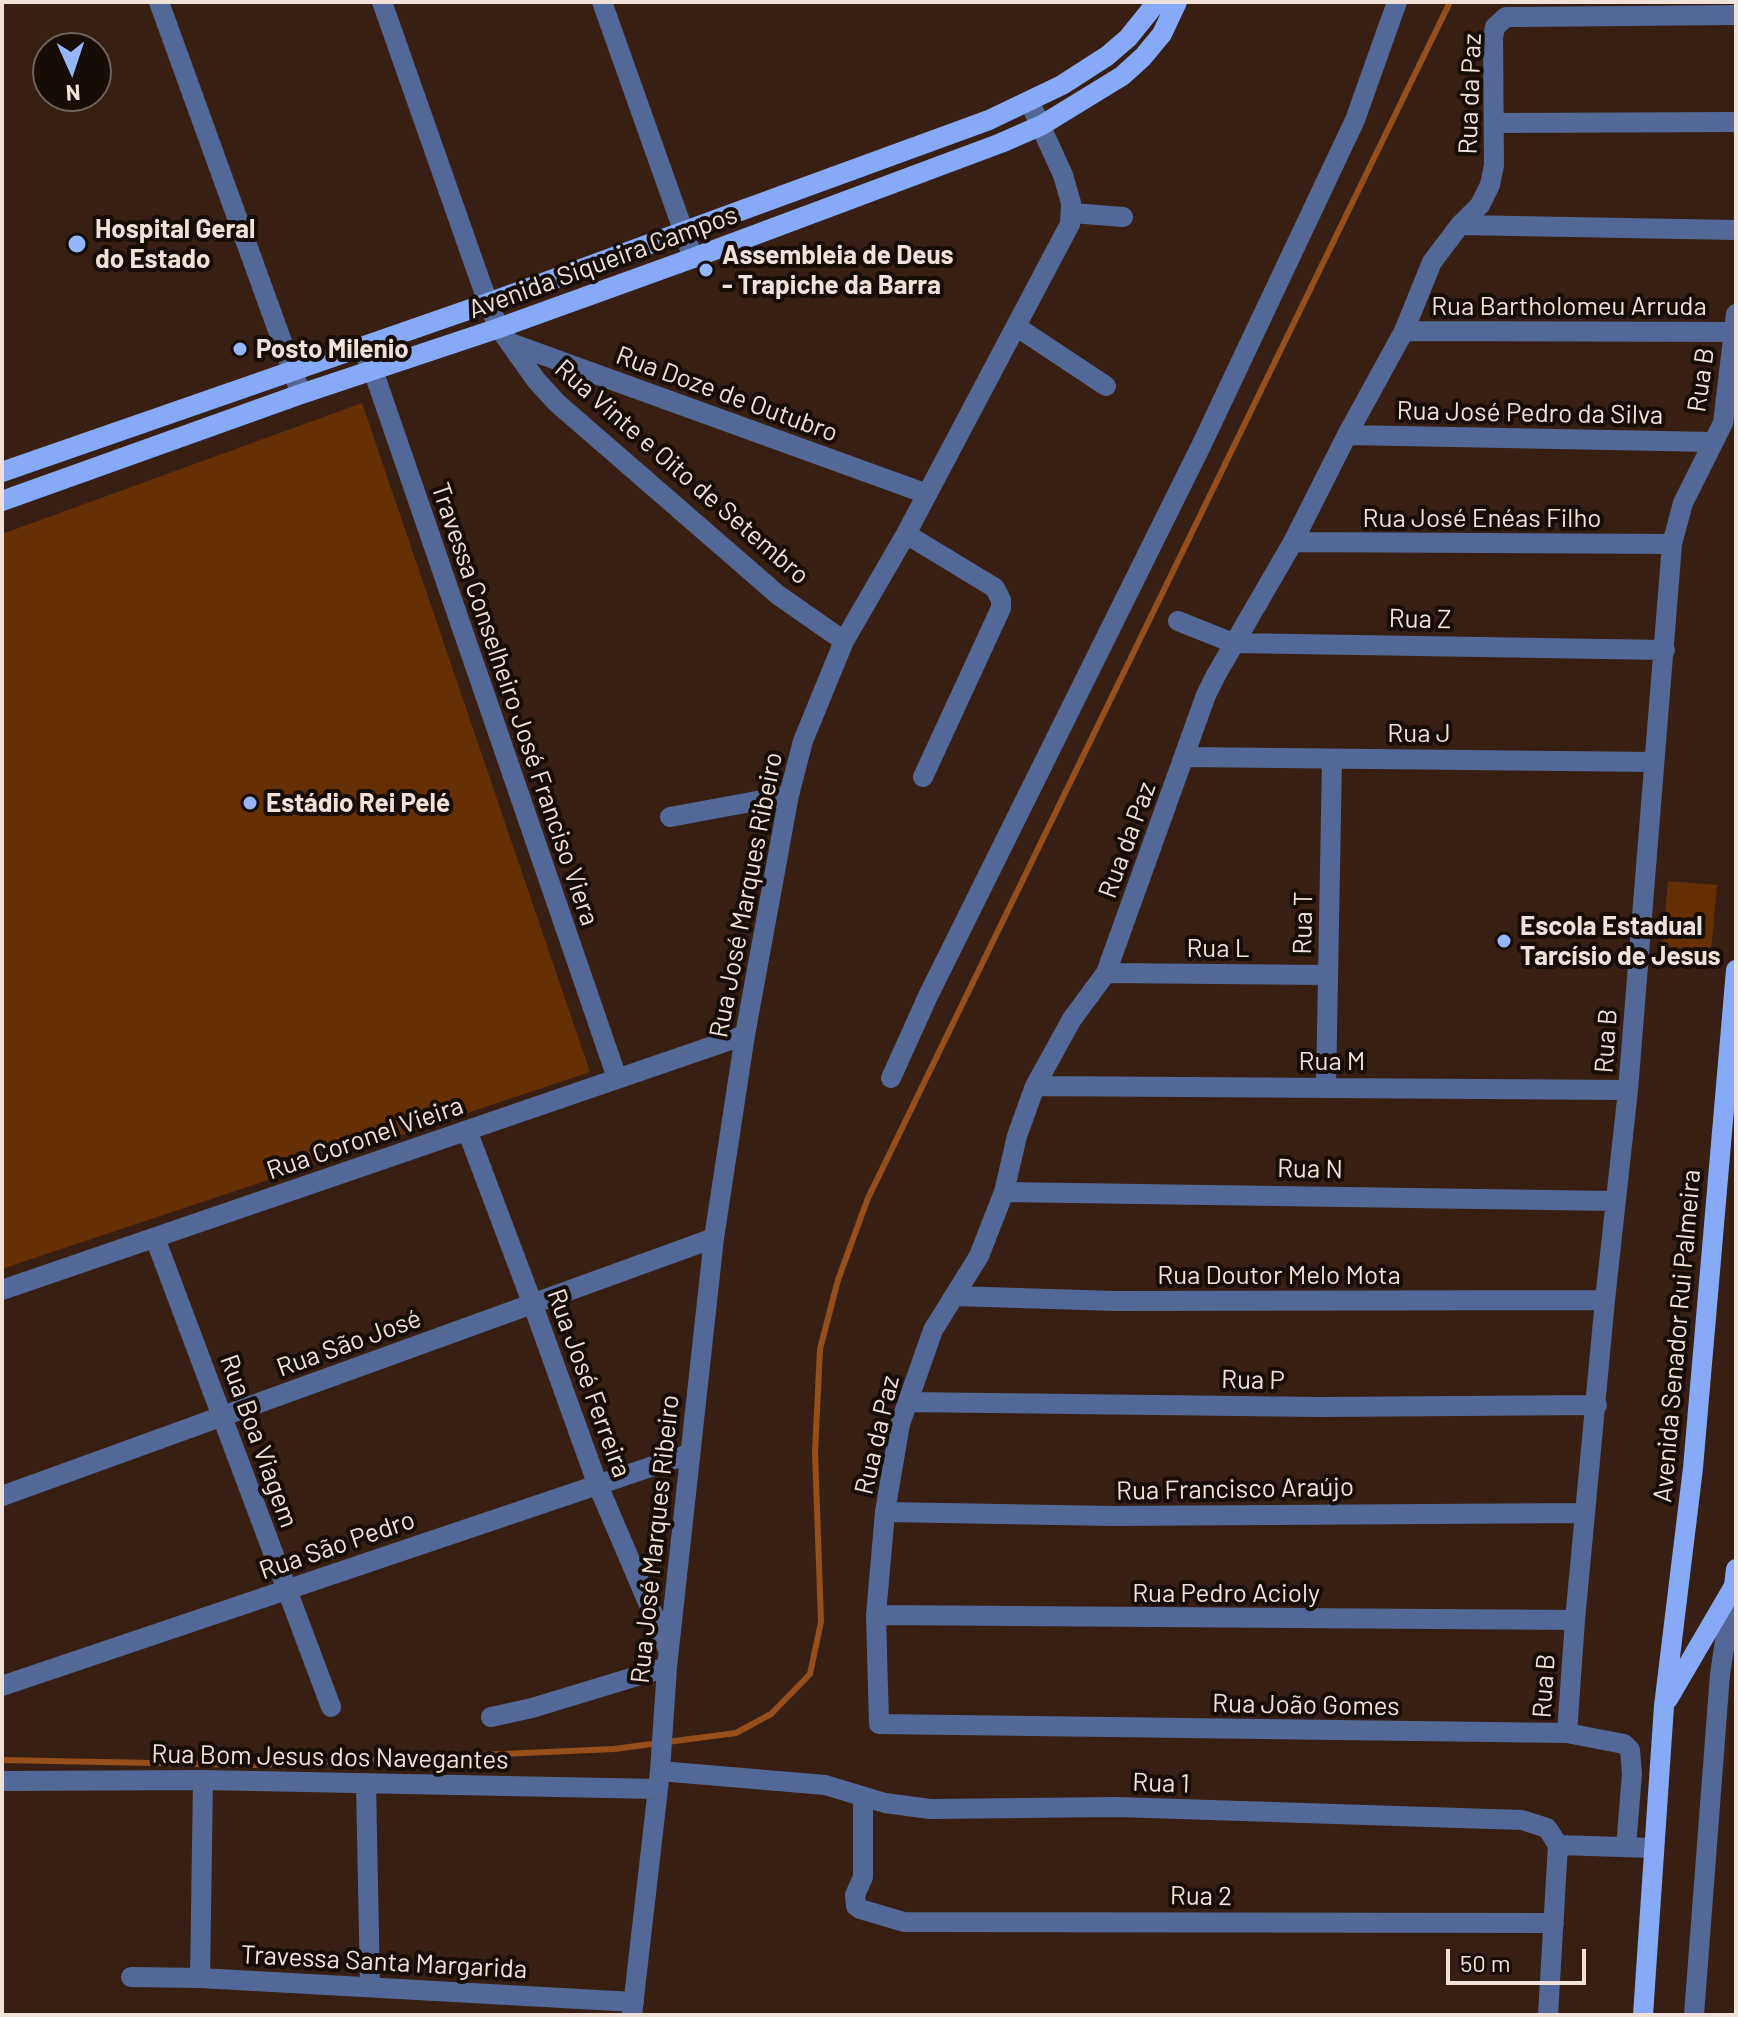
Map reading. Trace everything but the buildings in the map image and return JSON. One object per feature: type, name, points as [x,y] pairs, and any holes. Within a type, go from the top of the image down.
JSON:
[{"type":"main road","name":"Avenida Siqueira Campos","points":[[2,501],[373,370],[504,336],[693,258],[1001,143],[1042,125],[1122,76],[1162,34],[1177,2]]},
{"type":"main road","name":"Avenida Siqueira Campos","points":[[2,472],[488,303],[989,120],[1030,103],[1107,56],[1150,7]]},
{"type":"main road","name":"Avenida Senador Rui Palmeira","points":[[1643,2015],[1664,1706],[1693,1468],[1736,970]]},
{"type":"main road","name":"Avenida Senador Rui Palmeira","points":[[1664,1706],[1735,1578]]},
{"type":"street","points":[[159,2],[301,394]]},
{"type":"street","name":"Rua Vinte e Oito de Setembro","points":[[382,2],[488,303],[504,336],[557,403],[768,586],[844,641]]},
{"type":"street","points":[[602,2],[693,258]]},
{"type":"street","points":[[891,1078],[928,996],[1201,446],[1355,120],[1397,2]]},
{"type":"street","name":"Rua da Paz","points":[[879,1724],[876,1615],[885,1512],[900,1424],[933,1330],[979,1256],[1004,1192],[1017,1136],[1035,1086],[1072,1019],[1106,973],[1206,695],[1293,542],[1404,331],[1432,262],[1460,225],[1480,205],[1490,185],[1495,123],[1493,38],[1500,21],[1518,17],[1736,15]]},
{"type":"street","points":[[1030,103],[1063,175],[1072,213],[1123,217]]},
{"type":"street","points":[[1495,123],[1736,122]]},
{"type":"street","name":"Rua José Marques Ribeiro","points":[[633,2009],[714,1238],[745,1035],[789,795],[803,741],[844,641],[1024,332],[1072,213]]},
{"type":"street","points":[[1460,225],[1736,230]]},
{"type":"street","name":"Rua Bartholomeu Arruda","points":[[1404,331],[1735,323]]},
{"type":"street","name":"Rua B","points":[[1567,1733],[1605,1300],[1628,1090],[1672,544],[1683,503],[1723,423],[1735,323]]},
{"type":"street","points":[[1024,332],[1106,386]]},
{"type":"street","name":"Rua Doze de Outubro","points":[[504,336],[927,494]]},
{"type":"street","name":"Travessa Conselheiro José Franciso Viera","points":[[361,348],[373,370],[617,1078]]},
{"type":"street","name":"Rua José Pedro da Silva","points":[[1347,435],[1713,442]]},
{"type":"street","points":[[906,534],[995,588],[1001,600],[1001,608],[923,777]]},
{"type":"street","name":"Rua José Enéas Filho","points":[[1293,542],[1672,544]]},
{"type":"street","name":"Rua Z","points":[[1178,621],[1233,643],[1665,650]]},
{"type":"street","name":"Rua J","points":[[1185,757],[1653,762]]},
{"type":"street","name":"Rua T","points":[[1326,1087],[1332,759]]},
{"type":"street","points":[[670,817],[789,795]]},
{"type":"street","name":"Rua L","points":[[1106,973],[1328,975]]},
{"type":"street","name":"Rua Coronel Vieira","points":[[2,1290],[745,1035]]},
{"type":"street","name":"Rua M","points":[[1035,1086],[1628,1090]]},
{"type":"street","name":"Rua José Ferreira","points":[[467,1130],[597,1483],[668,1659]]},
{"type":"street","name":"Rua N","points":[[1004,1192],[1615,1201]]},
{"type":"street","name":"Rua Boa Viagem","points":[[155,1238],[331,1707]]},
{"type":"street","name":"Rua São José","points":[[2,1496],[714,1238]]},
{"type":"street","name":"Rua Doutor Melo Mota","points":[[954,1296],[1115,1301],[1605,1300]]},
{"type":"street","name":"Rua P","points":[[907,1402],[1320,1407],[1597,1405]]},
{"type":"street","name":"Rua São Pedro","points":[[2,1686],[689,1454]]},
{"type":"street","name":"Rua Francisco Araújo","points":[[885,1512],[1114,1516],[1585,1513]]},
{"type":"street","name":"Avenida Senador Rui Palmeira","points":[[1694,2015],[1720,1674],[1735,1578]]},
{"type":"street","name":"Rua Pedro Acioly","points":[[876,1615],[1575,1620]]},
{"type":"street","points":[[491,1717],[532,1708],[668,1659]]},
{"type":"street","name":"Rua João Gomes","points":[[879,1724],[1567,1733],[1624,1744],[1630,1750],[1632,1767],[1626,1847]]},
{"type":"street","name":"Rua Bom Jesus dos Navegantes","points":[[2,1781],[366,1783],[659,1776]]},
{"type":"street","name":"Rua 1","points":[[659,1776],[825,1785],[906,1807],[930,1809],[1117,1807],[1522,1820],[1547,1828],[1558,1845]]},
{"type":"street","points":[[200,1978],[203,1780]]},
{"type":"street","points":[[366,1783],[370,1987]]},
{"type":"street","name":"Rua 2","points":[[863,1797],[863,1877],[854,1901],[860,1909],[914,1923],[1106,1920],[1316,1924],[1554,1923]]},
{"type":"street","points":[[1548,2015],[1558,1845],[1653,1848]]},
{"type":"street","name":"Travessa Santa Margarida","points":[[131,1977],[370,1987],[633,2009]]},
{"type":"shaded area","name":"Estádio Rei Pelé","points":[[362,403],[590,1072],[2,1269],[2,534]]},
{"type":"shaded area","points":[[1668,881],[1717,885],[1710,963],[1661,960]]},
{"type":"waterway","points":[[2,1760],[254,1765],[614,1749],[736,1733],[771,1714],[810,1674],[821,1622],[815,1452],[820,1349],[838,1280],[868,1198],[1450,2]]},
{"type":"place","name":"Hospital Geral do Estado","points":[[77,244]]},
{"type":"place","name":"Assembleia de Deus - Trapiche da Barra","points":[[706,270]]},
{"type":"place","name":"Posto Milenio","points":[[240,349]]},
{"type":"place","name":"Estádio Rei Pelé","points":[[250,803]]},
{"type":"place","name":"Escola Estadual Tarcísio de Jesus","points":[[1504,941]]}]
